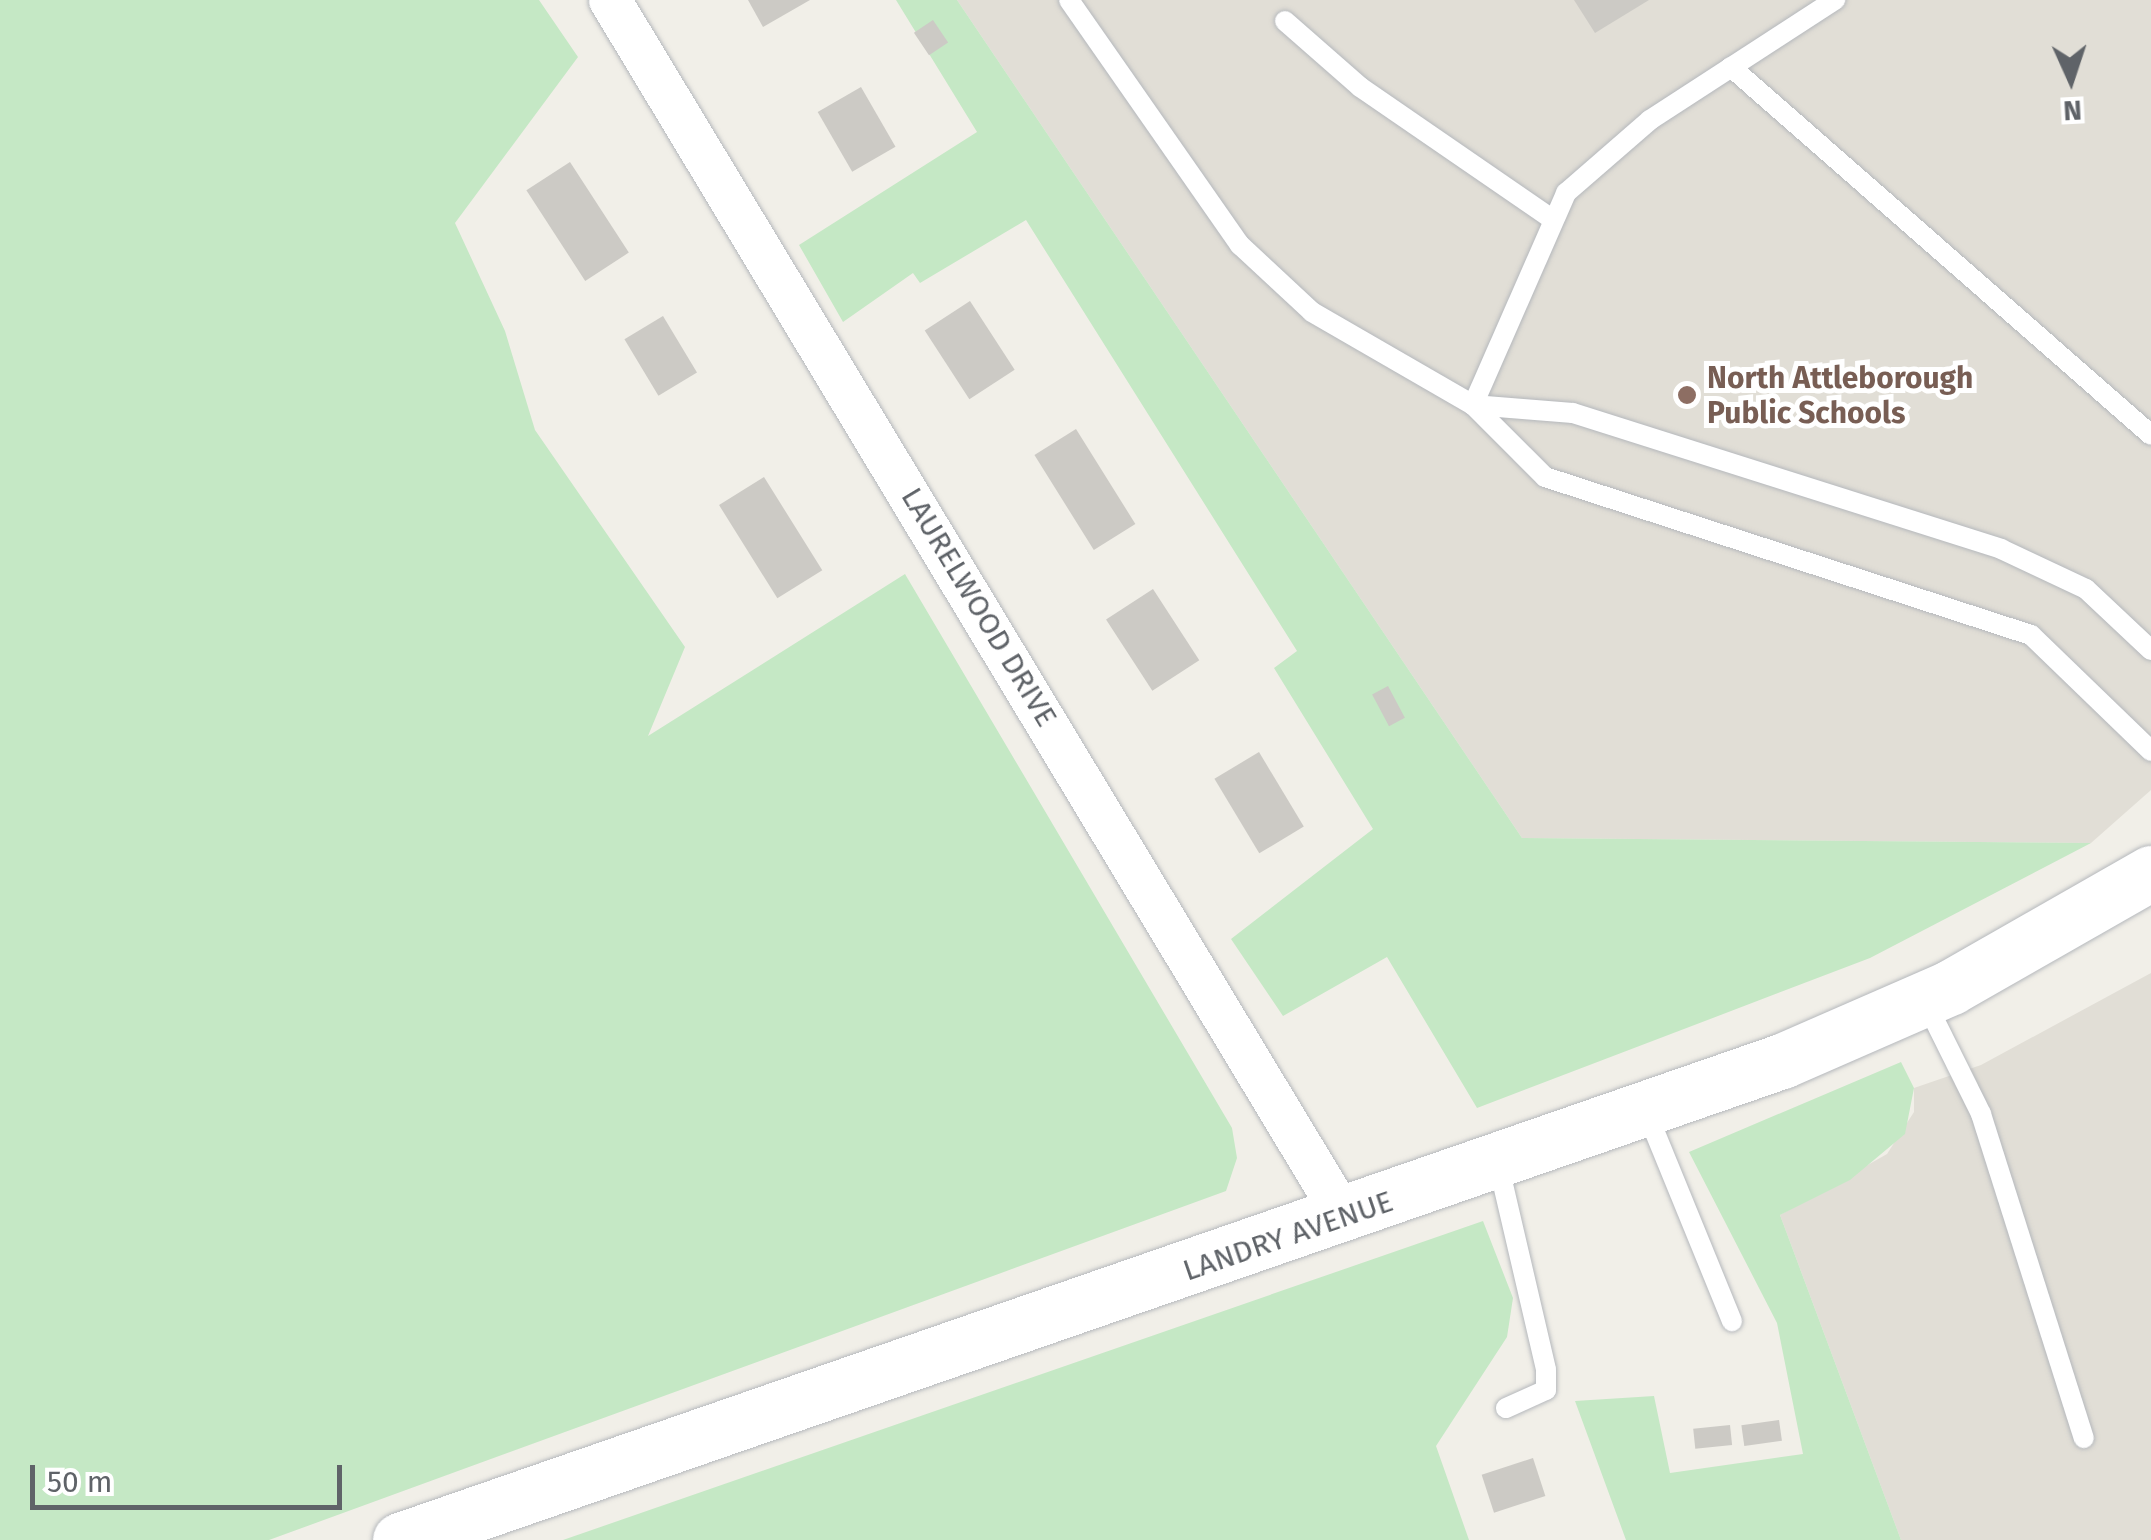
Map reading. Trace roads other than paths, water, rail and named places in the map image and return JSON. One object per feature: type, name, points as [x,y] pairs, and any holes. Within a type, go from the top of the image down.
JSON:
[{"type":"street","name":"LAURELWOOD DRIVE","points":[[610,0],[1344,1217]]},
{"type":"street","name":"LANDRY AVENUE","points":[[400,1540],[1646,1111],[1924,1000],[2151,873]]},
{"type":"lane","points":[[1069,0],[1240,244],[1312,312],[1473,406],[1546,477],[2031,635],[2151,751]]},
{"type":"lane","points":[[1473,406],[1550,217],[1602,157],[1835,0]]},
{"type":"lane","points":[[1284,21],[1360,87],[1550,217]]},
{"type":"lane","points":[[1731,67],[2151,435]]},
{"type":"lane","points":[[1473,406],[1573,413],[2001,549],[2086,589],[2151,650]]},
{"type":"lane","points":[[1924,1000],[1980,1114],[2084,1438]]},
{"type":"lane","points":[[1646,1111],[1732,1321]]},
{"type":"lane","points":[[1498,1163],[1546,1370],[1546,1390],[1506,1408]]},
{"type":"place","name":"North Attleborough Public Schools","points":[[1687,395]]}]
